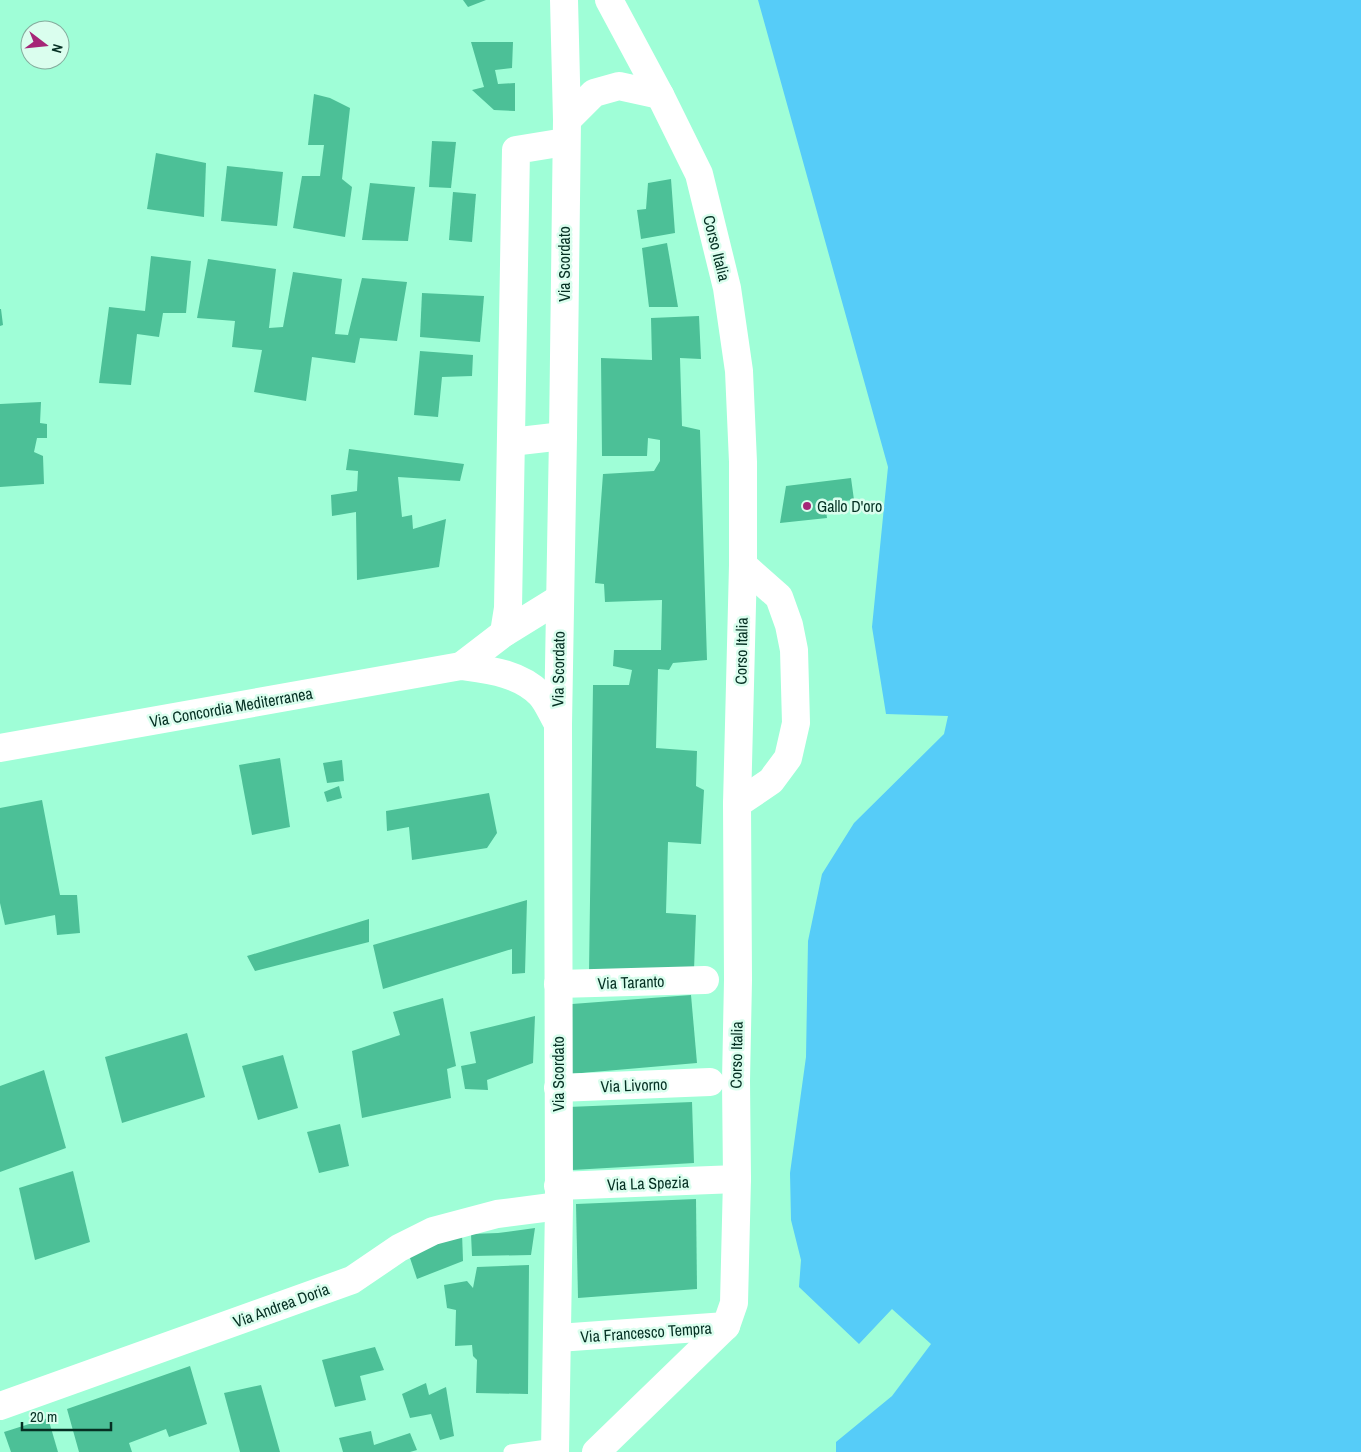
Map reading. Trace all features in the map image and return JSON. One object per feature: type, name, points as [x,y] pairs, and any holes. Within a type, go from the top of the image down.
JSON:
[{"type":"street","name":"Via Scordato","points":[[558,1338],[558,724],[566,131],[564,0]]},
{"type":"street","name":"Corso Italia","points":[[609,0],[660,95],[699,174],[727,288],[739,371],[743,462],[743,565],[737,804],[737,1179],[734,1303],[726,1326]]},
{"type":"street","points":[[504,633],[508,608],[516,150],[566,131],[594,93],[620,86],[660,95]]},
{"type":"street","points":[[511,442],[563,436]]},
{"type":"street","points":[[737,804],[771,781],[788,758],[796,723],[794,650],[789,624],[778,597],[743,565]]},
{"type":"street","points":[[461,666],[504,633],[560,599]]},
{"type":"street","points":[[461,666],[494,671],[524,680],[541,695],[558,724]]},
{"type":"street","name":"Via Concordia Mediterranea","points":[[0,748],[461,666]]},
{"type":"street","name":"Via Taranto","points":[[558,984],[705,980]]},
{"type":"street","name":"Via Livorno","points":[[558,1088],[710,1082]]},
{"type":"street","name":"Via La Spezia","points":[[558,1196],[737,1179]]},
{"type":"street","name":"Via Andrea Doria","points":[[0,1406],[352,1280],[399,1248],[433,1231],[558,1196]]},
{"type":"street","name":"Via Francesco Tempra","points":[[555,1449],[558,1338],[726,1326]]},
{"type":"street","name":"Via Francesco Tempra","points":[[596,1452],[726,1326]]},
{"type":"lane","points":[[511,1452],[555,1449]]},
{"type":"water","points":[[758,0],[1361,0],[1361,1452],[836,1452],[836,1442],[892,1396],[931,1344],[892,1309],[859,1344],[799,1287],[801,1260],[791,1220],[790,1173],[806,1057],[808,941],[822,874],[854,823],[944,734],[948,716],[886,714],[872,627],[888,467]]},
{"type":"building","points":[[463,0],[486,0],[468,7]]},
{"type":"building","points":[[471,42],[513,42],[512,68],[495,70],[498,84],[515,83],[515,111],[494,110],[472,90],[484,87]]},
{"type":"building","points":[[314,94],[330,98],[350,108],[342,179],[352,187],[345,237],[293,228],[302,176],[320,176],[324,145],[308,145]]},
{"type":"building","points":[[432,141],[456,142],[451,188],[429,187]]},
{"type":"building","points":[[156,153],[206,163],[204,217],[147,209]]},
{"type":"building","points":[[227,166],[283,172],[277,226],[221,221]]},
{"type":"building","points":[[671,179],[675,233],[641,239],[637,210],[646,209],[648,183]]},
{"type":"building","points":[[370,183],[415,187],[408,241],[362,240]]},
{"type":"building","points":[[453,192],[476,194],[472,242],[449,240]]},
{"type":"building","points":[[667,243],[678,307],[649,307],[642,248]]},
{"type":"building","points":[[151,256],[191,261],[186,313],[163,313],[159,337],[137,334],[131,385],[99,383],[109,307],[145,311]]},
{"type":"building","points":[[208,259],[276,269],[269,328],[283,327],[293,272],[342,279],[335,334],[348,335],[362,278],[407,282],[397,341],[360,338],[355,363],[312,357],[306,401],[254,392],[262,350],[232,347],[235,321],[197,318]]},
{"type":"building","points":[[422,293],[484,296],[480,342],[420,337]]},
{"type":"building","points":[[0,309],[3,325],[0,326]]},
{"type":"building","points":[[699,316],[701,359],[680,358],[682,426],[700,430],[707,660],[673,663],[669,670],[658,669],[656,748],[697,751],[696,786],[704,790],[701,844],[668,842],[666,913],[696,915],[694,970],[589,973],[593,685],[629,685],[632,670],[613,666],[614,650],[661,650],[662,600],[605,602],[604,584],[595,583],[603,474],[654,471],[660,461],[660,440],[648,438],[647,456],[602,456],[601,358],[652,360],[651,318]]},
{"type":"building","points":[[420,351],[473,355],[472,376],[442,377],[438,417],[414,415]]},
{"type":"building","points":[[41,402],[40,423],[47,424],[47,438],[37,438],[34,452],[43,456],[44,484],[0,487],[0,404]]},
{"type":"building","points":[[349,449],[464,464],[460,481],[398,477],[402,517],[412,515],[413,529],[446,519],[439,567],[357,580],[356,512],[332,516],[331,495],[357,491],[358,471],[346,470]]},
{"type":"building","points":[[851,478],[854,500],[825,503],[827,518],[780,523],[786,486]]},
{"type":"building","points":[[280,758],[290,827],[252,835],[239,765]]},
{"type":"building","points":[[342,760],[344,781],[327,783],[323,763]]},
{"type":"building","points":[[339,786],[342,798],[327,802],[324,792]]},
{"type":"building","points":[[489,793],[497,833],[487,848],[412,860],[409,827],[387,831],[386,811]]},
{"type":"building","points":[[42,800],[60,895],[77,895],[80,933],[57,935],[55,915],[5,925],[0,903],[0,808]]},
{"type":"building","points":[[527,900],[525,973],[512,974],[512,949],[383,989],[373,945]]},
{"type":"building","points":[[369,919],[369,942],[255,971],[247,956]]},
{"type":"building","points":[[691,995],[697,1063],[570,1074],[572,1004]]},
{"type":"building","points":[[443,998],[456,1066],[447,1069],[451,1098],[362,1118],[352,1051],[400,1035],[393,1012]]},
{"type":"building","points":[[535,1016],[533,1063],[487,1080],[488,1090],[465,1089],[461,1066],[476,1063],[470,1032]]},
{"type":"building","points":[[187,1033],[205,1097],[122,1123],[105,1057]]},
{"type":"building","points":[[283,1055],[298,1108],[258,1120],[242,1066]]},
{"type":"building","points":[[44,1070],[66,1148],[0,1172],[0,1086]]},
{"type":"building","points":[[692,1102],[694,1163],[572,1170],[568,1107]]},
{"type":"building","points":[[340,1124],[349,1166],[319,1173],[307,1132]]},
{"type":"building","points":[[73,1171],[90,1242],[35,1260],[19,1188]]},
{"type":"building","points":[[696,1199],[697,1289],[578,1298],[576,1204]]},
{"type":"building","points":[[535,1228],[531,1255],[472,1256],[471,1234],[498,1233]]},
{"type":"building","points":[[462,1233],[463,1261],[417,1279],[409,1255]]},
{"type":"building","points":[[529,1265],[528,1394],[476,1393],[477,1360],[473,1356],[472,1345],[455,1346],[456,1310],[447,1308],[444,1285],[467,1281],[473,1288],[477,1267]]},
{"type":"building","points":[[375,1347],[384,1370],[360,1376],[366,1400],[335,1407],[322,1360]]},
{"type":"building","points":[[190,1366],[207,1424],[169,1437],[166,1429],[129,1443],[132,1452],[79,1452],[67,1409]]},
{"type":"building","points":[[426,1383],[429,1395],[446,1387],[454,1436],[440,1440],[431,1414],[410,1418],[402,1394]]},
{"type":"building","points":[[261,1385],[280,1452],[240,1452],[224,1393]]},
{"type":"building","points":[[48,1418],[58,1452],[11,1452],[4,1432]]},
{"type":"building","points":[[371,1431],[374,1445],[410,1433],[417,1450],[410,1452],[343,1452],[339,1438]]},
{"type":"place","name":"Gallo D'oro","points":[[807,506]]}]
